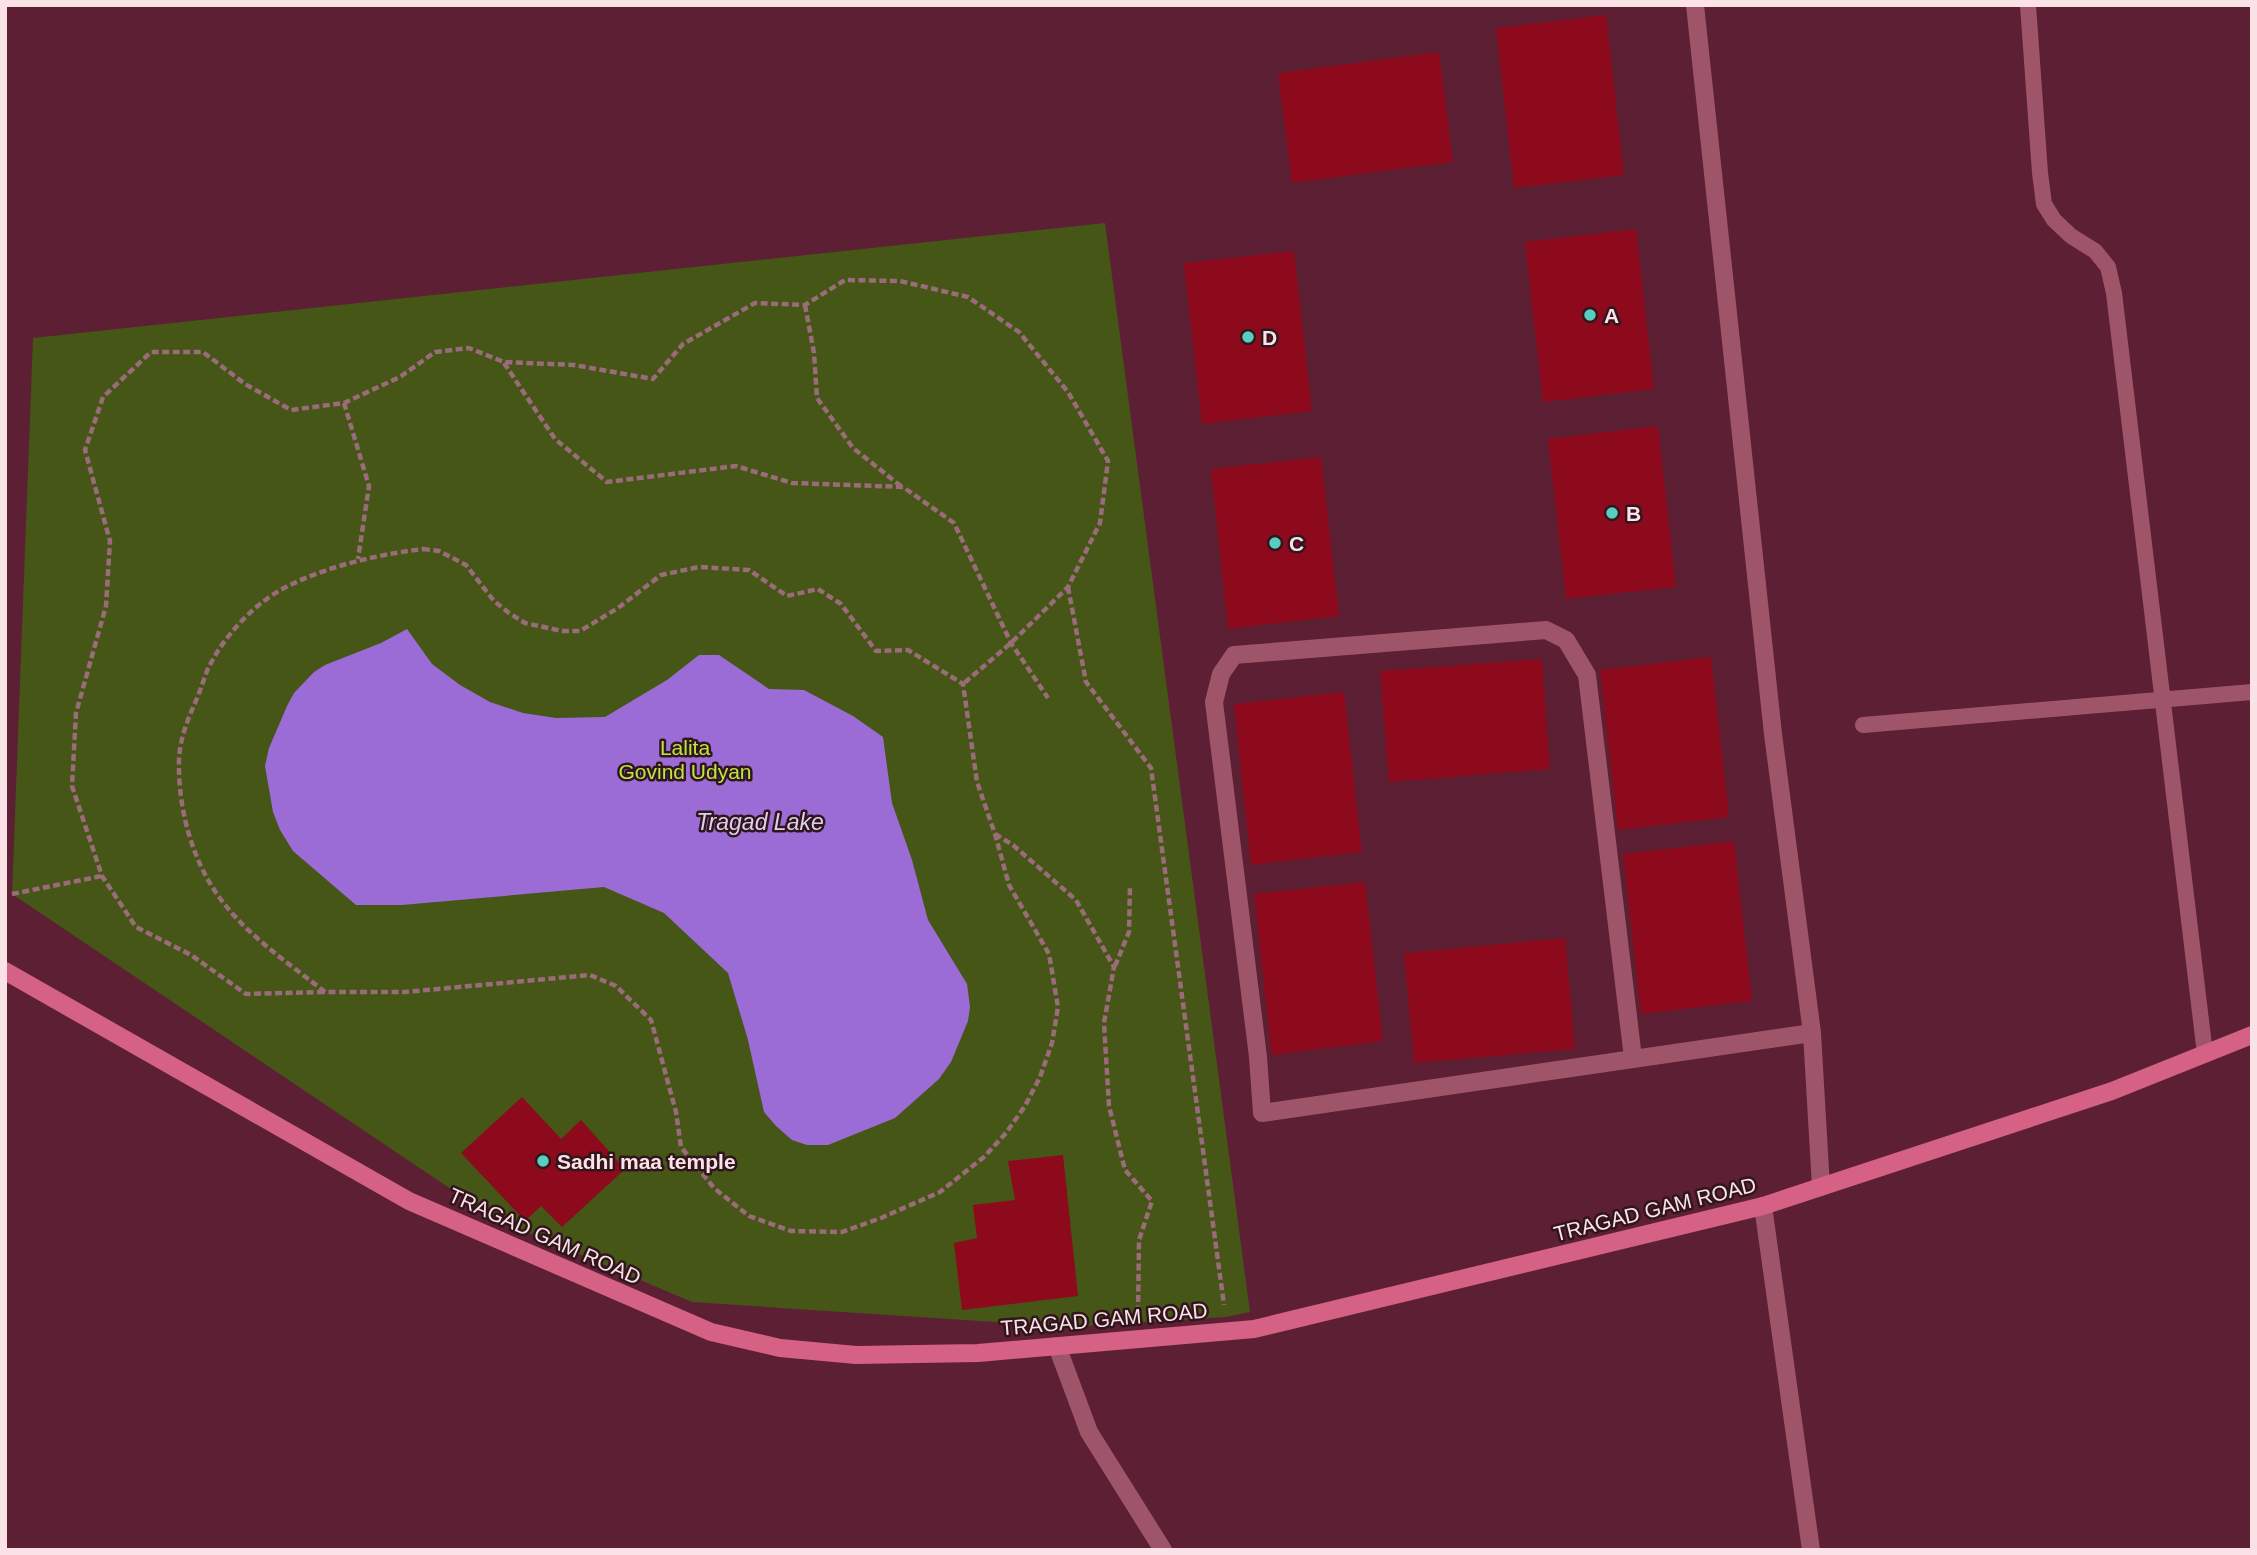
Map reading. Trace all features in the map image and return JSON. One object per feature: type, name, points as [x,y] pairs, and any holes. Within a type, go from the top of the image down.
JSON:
[{"type":"street","points":[[1695,5],[1773,734],[1812,1033],[1821,1186]]},
{"type":"street","points":[[1633,1058],[1587,674],[1566,640],[1546,630],[1234,655],[1221,674],[1214,702],[1258,1058],[1262,1113],[1812,1033]]},
{"type":"street","name":"TRAGAD GAM ROAD","points":[[5,971],[409,1201],[711,1332],[780,1348],[856,1355],[978,1353],[1254,1329],[1763,1206],[2112,1091],[2252,1035]]},
{"type":"street","points":[[1763,1206],[1811,1550]]},
{"type":"street","points":[[1057,1346],[1089,1432],[1163,1550]]},
{"type":"lane","points":[[2028,5],[2044,204],[2054,220],[2071,236],[2095,251],[2108,267],[2114,293],[2205,1054]]},
{"type":"lane","points":[[1863,725],[2252,692]]},
{"type":"path","points":[[845,280],[900,281],[968,296],[1018,332],[1068,392],[1108,461],[1100,523],[1068,587],[1011,643],[963,684],[977,782],[1009,885],[1049,954],[1058,1007],[1052,1043],[1040,1077],[1025,1106],[1006,1133],[984,1157],[940,1192],[842,1232],[791,1231],[748,1216],[714,1188],[681,1147],[676,1112],[651,1020],[615,986],[590,975],[405,992],[246,994],[191,955],[136,927],[102,876],[72,786],[76,713],[106,606],[110,541],[85,450],[103,397],[151,352],[203,352],[245,384],[291,410],[344,404],[400,377],[435,352],[469,348],[504,362],[574,365],[653,379],[684,344],[755,303],[805,305],[845,280]]},
{"type":"path","points":[[805,305],[814,353],[817,398],[853,448],[903,488],[954,523],[1011,643],[1048,698]]},
{"type":"path","points":[[504,362],[555,439],[607,482],[736,466],[792,483],[903,488]]},
{"type":"path","points":[[344,404],[369,486],[358,559]]},
{"type":"path","points":[[325,992],[240,922],[212,886],[189,836],[178,765],[187,719],[208,669],[239,624],[260,604],[285,587],[358,559],[423,549],[439,551],[466,565],[494,601],[509,614],[525,623],[562,631],[580,631],[618,608],[661,575],[699,567],[749,570],[787,596],[818,589],[841,604],[876,651],[908,650],[963,684]]},
{"type":"path","points":[[1068,587],[1086,682],[1151,768],[1226,1317]]},
{"type":"path","points":[[995,834],[1013,845],[1076,900],[1114,967]]},
{"type":"path","points":[[12,894],[102,876]]},
{"type":"path","points":[[1130,885],[1129,932],[1114,967],[1104,1023],[1109,1106],[1125,1170],[1152,1201],[1139,1240],[1138,1321]]},
{"type":"green space","name":"Lalita Govind Udyan","points":[[1105,223],[1250,1312],[1226,1317],[1069,1327],[692,1302],[494,1218],[12,894],[33,338]]},
{"type":"water","name":"Tragad Lake","points":[[407,629],[432,664],[460,685],[490,702],[523,713],[556,718],[605,717],[667,680],[699,655],[719,655],[769,689],[804,690],[853,716],[883,737],[892,803],[912,860],[928,920],[967,984],[970,1007],[968,1021],[951,1062],[939,1079],[895,1118],[828,1145],[807,1145],[792,1140],[764,1112],[748,1040],[728,973],[664,913],[604,887],[402,905],[356,905],[293,851],[273,812],[265,766],[269,748],[287,706],[294,693],[314,672]]},
{"type":"building","points":[[1606,15],[1624,175],[1514,188],[1496,28]]},
{"type":"building","points":[[1439,52],[1453,162],[1292,183],[1278,73]]},
{"type":"building","name":"A","points":[[1636,229],[1654,389],[1543,402],[1525,242]]},
{"type":"building","name":"D","points":[[1294,251],[1312,411],[1202,424],[1184,263]]},
{"type":"building","name":"B","points":[[1658,426],[1676,587],[1566,599],[1548,439]]},
{"type":"building","name":"C","points":[[1321,457],[1339,616],[1228,629],[1211,469]]},
{"type":"building","points":[[1711,657],[1729,817],[1618,830],[1600,670]]},
{"type":"building","points":[[1542,659],[1550,769],[1389,782],[1380,671]]},
{"type":"building","points":[[1344,692],[1362,852],[1251,865],[1234,704]]},
{"type":"building","points":[[1734,841],[1752,1001],[1641,1014],[1623,854]]},
{"type":"building","points":[[1365,882],[1383,1041],[1272,1055],[1254,894]]},
{"type":"building","points":[[1565,938],[1575,1049],[1414,1063],[1404,953]]},
{"type":"building","name":"Sadhi maa temple","points":[[522,1097],[561,1139],[581,1120],[625,1169],[562,1227],[541,1206],[525,1221],[461,1153]]},
{"type":"building","points":[[1063,1155],[1078,1296],[962,1310],[954,1243],[977,1238],[973,1205],[1015,1200],[1008,1161]]},
{"type":"place","name":"A","points":[[1590,315]]},
{"type":"place","name":"D","points":[[1248,337]]},
{"type":"place","name":"B","points":[[1612,513]]},
{"type":"place","name":"C","points":[[1275,543]]},
{"type":"place","name":"Sadhi maa temple","points":[[543,1161]]}]
